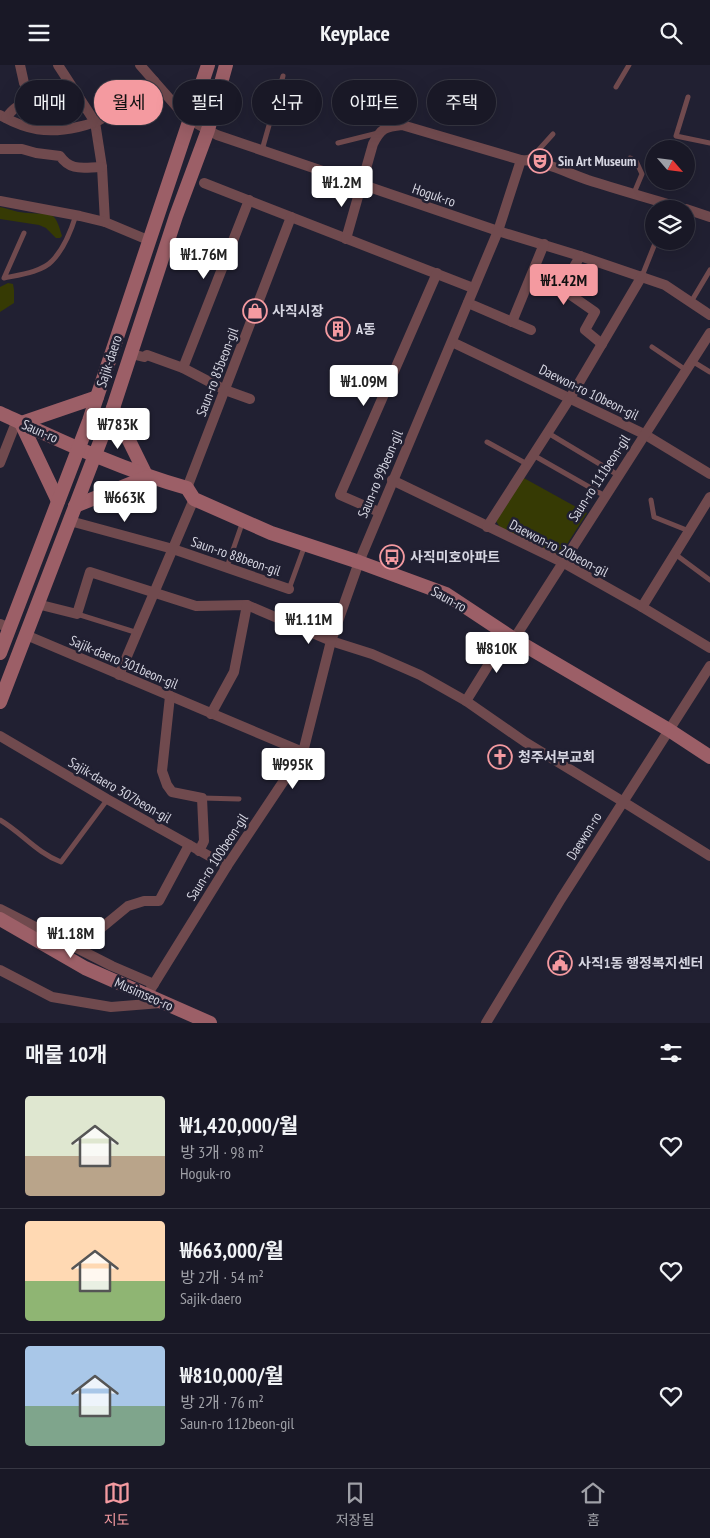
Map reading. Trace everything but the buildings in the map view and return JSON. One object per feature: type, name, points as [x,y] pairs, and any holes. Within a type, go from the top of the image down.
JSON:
[{"type":"street","points":[[20,65],[24,83],[33,100],[18,104],[3,116],[30,129],[44,131],[56,131],[94,122]]},
{"type":"street","points":[[58,65],[94,120]]},
{"type":"street","name":"Hoguk-ro","points":[[140,65],[153,80]]},
{"type":"street","name":"Sajik-daero","points":[[203,80],[208,65]]},
{"type":"street","name":"Sajik-daero","points":[[0,702],[113,408],[176,215],[208,130],[226,65]]},
{"type":"street","name":"Hoguk-ro","points":[[163,91],[173,102]]},
{"type":"street","points":[[95,125],[102,167],[105,223]]},
{"type":"street","name":"Sajik-daero","points":[[0,653],[5,626],[58,501],[97,397],[148,240],[188,125]]},
{"type":"street","name":"Hoguk-ro","points":[[199,125],[262,151],[498,231],[642,276],[665,285],[710,315]]},
{"type":"street","points":[[346,239],[373,144],[379,133],[388,127],[402,125],[521,160],[534,161],[656,200]]},
{"type":"street","points":[[0,149],[22,149],[36,153],[53,154],[60,156],[66,165],[74,168],[102,167]]},
{"type":"street","name":"Saun-ro 99beon-gil","points":[[359,562],[498,231],[521,160]]},
{"type":"street","points":[[204,183],[474,288]]},
{"type":"street","points":[[183,368],[249,200]]},
{"type":"street","points":[[0,201],[76,215],[105,223],[148,240]]},
{"type":"street","points":[[695,212],[710,217]]},
{"type":"street","name":"Saun-ro 85beon-gil","points":[[191,494],[225,390],[291,217]]},
{"type":"street","points":[[512,322],[544,244]]},
{"type":"street","points":[[580,256],[562,289],[595,312],[585,330],[602,344]]},
{"type":"street","points":[[379,512],[340,495],[437,273]]},
{"type":"street","points":[[487,527],[570,397],[642,276]]},
{"type":"street","points":[[468,303],[531,330]]},
{"type":"street","name":"Saun-ro 111beon-gil","points":[[466,701],[562,562],[710,333]]},
{"type":"street","name":"Daewon-ro 10beon-gil","points":[[452,342],[644,434],[710,475]]},
{"type":"street","name":"Sajik-daero","points":[[131,354],[144,357],[147,355],[183,368],[225,390],[250,399]]},
{"type":"street","points":[[0,463],[19,421],[97,397]]},
{"type":"street","points":[[75,506],[146,477],[113,408]]},
{"type":"street","name":"Saun-ro","points":[[0,413],[146,477],[191,494],[243,520],[305,545],[359,562],[446,594],[510,637],[669,730],[710,757]]},
{"type":"street","points":[[19,421],[58,501]]},
{"type":"street","name":"Daewon-ro 20beon-gil","points":[[392,481],[562,562],[710,647]]},
{"type":"street","name":"Saun-ro 88beon-gil","points":[[119,675],[173,549],[191,494]]},
{"type":"street","points":[[642,607],[710,497]]},
{"type":"street","points":[[70,521],[173,549]]},
{"type":"street","name":"Saun-ro 88beon-gil","points":[[173,549],[289,589]]},
{"type":"street","name":"Saun-ro 100beon-gil","points":[[150,989],[227,866],[302,753],[331,641],[359,562]]},
{"type":"street","points":[[38,604],[77,614],[90,572],[196,606],[247,605],[331,641],[372,654],[420,675],[466,701],[525,743],[710,856]]},
{"type":"street","points":[[211,714],[234,672],[247,605]]},
{"type":"street","name":"Sajik-daero 301beon-gil","points":[[26,635],[302,753]]},
{"type":"street","name":"Daewon-ro","points":[[486,1023],[622,801],[710,666]]},
{"type":"street","points":[[170,696],[162,771],[167,785],[172,792],[202,798],[204,841],[199,851]]},
{"type":"street","name":"Sajik-daero 307beon-gil","points":[[0,736],[227,866]]},
{"type":"street","points":[[77,948],[128,906],[144,901],[159,901],[189,845]]},
{"type":"street","points":[[0,909],[112,966],[150,989]]},
{"type":"street","name":"Musimseo-ro","points":[[0,919],[85,968],[150,989],[164,1003],[210,1023]]},
{"type":"street","points":[[0,970],[52,997],[111,1007],[164,1003]]},
{"type":"lane","points":[[616,87],[628,65]]},
{"type":"lane","points":[[262,151],[283,77]]},
{"type":"lane","points":[[688,97],[676,136],[710,143]]},
{"type":"lane","points":[[338,143],[379,133]]},
{"type":"lane","points":[[521,160],[534,155],[553,134]]},
{"type":"lane","points":[[630,158],[636,161],[642,174],[634,193]]},
{"type":"lane","points":[[2,278],[34,271],[52,262],[70,234],[76,215]]},
{"type":"lane","points":[[2,278],[24,233]]},
{"type":"lane","points":[[642,276],[652,250]]},
{"type":"lane","points":[[691,302],[710,270]]},
{"type":"lane","points":[[652,347],[689,365],[710,372]]},
{"type":"lane","points":[[547,433],[618,475]]},
{"type":"lane","points":[[487,442],[530,459],[605,496]]},
{"type":"lane","points":[[651,500],[654,517],[689,531]]},
{"type":"lane","points":[[226,568],[243,520]]},
{"type":"lane","points":[[289,589],[305,545]]},
{"type":"lane","points":[[675,554],[710,580]]},
{"type":"lane","points":[[77,614],[138,633]]},
{"type":"lane","points":[[202,798],[239,799]]},
{"type":"lane","points":[[0,820],[47,857],[61,862],[107,799]]},
{"type":"green space","points":[[0,207],[21,212],[51,215],[57,221],[62,236],[56,238],[46,228],[39,225],[0,219]]},
{"type":"green space","points":[[8,283],[13,284],[14,303],[0,312],[0,287]]},
{"type":"green space","points":[[522,477],[587,513],[562,552],[554,554],[501,529],[496,521]]},
{"type":"place","name":"Sin Art Museum","points":[[540,161]]},
{"type":"place","name":"사직시장","points":[[255,311]]},
{"type":"place","name":"A동","points":[[338,329]]},
{"type":"place","name":"사직미호아파트","points":[[392,557]]},
{"type":"place","name":"청주서부교회","points":[[500,757]]},
{"type":"place","name":"사직1동 행정복지센터","points":[[560,963]]}]
